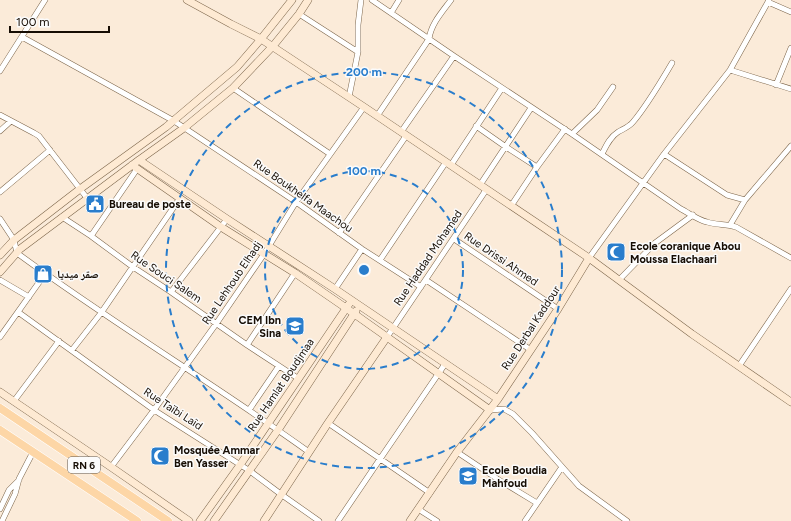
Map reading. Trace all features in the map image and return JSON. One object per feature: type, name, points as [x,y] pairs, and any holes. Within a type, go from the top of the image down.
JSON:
[{"type":"main road","name":"RN 6","points":[[0,408],[168,521]]},
{"type":"main road","name":"RN 6","points":[[0,430],[137,521]]},
{"type":"street","points":[[0,71],[45,0]]},
{"type":"street","points":[[187,0],[273,46],[590,258],[692,334],[791,402]]},
{"type":"street","points":[[0,255],[14,240],[80,189],[174,121],[237,67],[262,39],[292,0]]},
{"type":"street","points":[[91,236],[139,160],[184,128],[233,88],[273,46],[299,14],[308,0]]},
{"type":"street","points":[[349,97],[358,52],[358,25],[361,0]]},
{"type":"street","points":[[372,0],[531,108],[565,129],[643,183],[693,215],[707,222],[730,225],[743,230],[754,238],[791,258]]},
{"type":"street","points":[[391,13],[399,0]]},
{"type":"street","points":[[377,116],[429,39],[432,27],[451,0]]},
{"type":"street","points":[[590,258],[664,154],[730,70],[769,1],[791,12]]},
{"type":"street","points":[[299,14],[358,52]]},
{"type":"street","name":"Rue Boukhelfa Maachou","points":[[22,37],[174,121],[296,202],[362,249],[421,287]]},
{"type":"street","points":[[776,85],[791,48]]},
{"type":"street","points":[[339,233],[454,56]]},
{"type":"street","points":[[602,154],[611,138],[616,133],[632,124],[653,95],[672,62]]},
{"type":"street","points":[[730,70],[791,89]]},
{"type":"street","points":[[572,134],[597,110],[613,87]]},
{"type":"street","points":[[233,88],[330,154]]},
{"type":"street","points":[[380,260],[502,88]]},
{"type":"street","name":"Rue Lehhoub Elhadj","points":[[111,467],[216,324],[264,254],[296,202],[364,107]]},
{"type":"street","name":"Rue Haddad Mohamed","points":[[387,337],[454,239],[506,147],[531,108]]},
{"type":"street","points":[[0,115],[39,136],[87,198]]},
{"type":"street","points":[[0,131],[11,121]]},
{"type":"street","points":[[476,126],[537,167]]},
{"type":"street","points":[[511,206],[565,129]]},
{"type":"street","points":[[730,225],[745,200],[791,146]]},
{"type":"street","points":[[0,192],[50,150]]},
{"type":"street","points":[[664,154],[727,195],[745,200]]},
{"type":"street","points":[[139,160],[335,289],[498,399],[504,409],[512,414],[532,432],[579,486],[628,521]]},
{"type":"street","points":[[134,167],[354,313],[490,410],[504,409]]},
{"type":"street","points":[[0,272],[20,249],[87,198],[134,167]]},
{"type":"street","points":[[72,350],[101,313],[180,198]]},
{"type":"street","points":[[620,280],[655,244],[693,215]]},
{"type":"street","name":"Rue Souci Salem","points":[[62,218],[91,236],[216,324],[299,379]]},
{"type":"street","points":[[0,219],[14,240],[17,253],[101,313],[249,410],[309,452]]},
{"type":"street","points":[[171,292],[227,219]]},
{"type":"street","name":"Rue Drissi Ahmed","points":[[454,239],[558,308]]},
{"type":"street","points":[[335,289],[362,249]]},
{"type":"street","name":"Rue Derbal Kaddour","points":[[410,521],[457,452],[498,399],[590,258]]},
{"type":"street","points":[[247,345],[295,273]]},
{"type":"street","points":[[0,337],[45,274]]},
{"type":"street","points":[[0,280],[29,297]]},
{"type":"street","points":[[426,280],[531,350]]},
{"type":"street","points":[[739,366],[791,289]]},
{"type":"street","name":"Rue Hamlat Boudjmaa","points":[[200,521],[299,379],[351,300]]},
{"type":"street","name":"Rue Hamlat Boudjmaa","points":[[214,521],[278,430],[359,306]]},
{"type":"street","name":"Rue Taïbi Laïd","points":[[18,312],[154,410],[250,471],[319,521]]},
{"type":"street","points":[[264,521],[328,423],[387,337]]},
{"type":"street","points":[[14,401],[59,341]]},
{"type":"street","points":[[338,521],[445,364]]},
{"type":"street","points":[[249,410],[279,366]]},
{"type":"street","points":[[0,392],[189,521]]},
{"type":"street","points":[[328,423],[430,493]]},
{"type":"street","points":[[2,521],[15,494],[19,479],[33,452]]},
{"type":"street","points":[[457,452],[499,480],[537,502]]},
{"type":"street","points":[[525,521],[562,467]]},
{"type":"street","points":[[0,509],[9,490],[19,479]]},
{"type":"street","points":[[418,509],[437,521]]},
{"type":"place","name":"Bureau de poste","points":[[95,204]]},
{"type":"place","name":"Ecole coranique Abou Moussa Elachaari","points":[[616,252]]},
{"type":"place","name":"صقر ميديا","points":[[43,274]]},
{"type":"place","name":"CEM Ibn Sina","points":[[295,326]]},
{"type":"place","name":"Mosquée Ammar Ben Yasser","points":[[160,456]]},
{"type":"place","name":"Ecole Boudia Mahfoud","points":[[468,476]]}]
